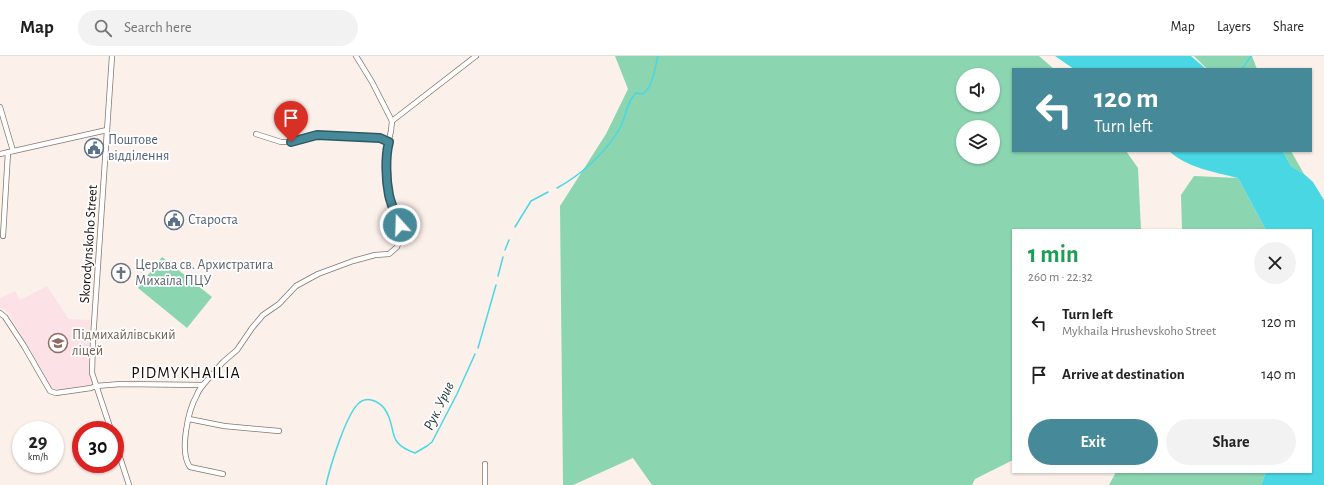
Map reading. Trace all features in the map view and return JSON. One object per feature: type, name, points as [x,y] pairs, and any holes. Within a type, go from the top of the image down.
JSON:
[{"type":"street","name":"Skorodynskoho Street","points":[[108,421],[92,373],[112,56]]},
{"type":"street","points":[[223,474],[190,467],[187,463],[185,447],[189,419],[196,396],[204,385],[223,362],[237,350],[263,315],[279,304],[296,286],[318,274],[353,261],[375,255],[389,254],[397,247],[402,232],[389,196],[387,179],[387,148],[392,121],[372,82],[356,56]]},
{"type":"street","points":[[392,121],[476,56]]},
{"type":"street","points":[[0,107],[13,151]]},
{"type":"street","points":[[0,154],[107,130]]},
{"type":"street","points":[[256,134],[281,142],[291,142],[317,135],[380,138],[389,142]]},
{"type":"street","points":[[3,236],[8,152]]},
{"type":"street","points":[[0,313],[5,317],[24,346],[50,391],[56,393],[96,386],[121,384],[204,385]]},
{"type":"street","points":[[189,419],[224,426],[279,431]]},
{"type":"street","points":[[485,464],[485,485]]},
{"type":"street","points":[[124,470],[129,485]]},
{"type":"shaded area","name":"Підмихайлівський ліцей","points":[[47,286],[69,319],[90,320],[89,366],[93,385],[56,391],[51,388],[9,314],[4,309],[0,308],[0,298],[15,291],[20,300]]},
{"type":"green space","points":[[615,56],[1039,56],[1053,68],[1012,68],[1012,152],[1127,152],[1138,168],[1141,229],[1012,229],[1012,460],[975,479],[972,485],[652,485],[633,458],[573,485],[563,485],[560,206],[606,134],[628,89]]},
{"type":"green space","points":[[1194,56],[1252,56],[1257,68],[1206,68]]},
{"type":"green space","points":[[1284,152],[1292,152],[1304,174],[1291,166]]},
{"type":"green space","points":[[1194,176],[1238,178],[1265,229],[1182,229],[1181,195]]},
{"type":"green space","points":[[162,257],[212,297],[187,328],[138,288]]},
{"type":"green space","points":[[1115,473],[1266,473],[1261,485],[1109,485]]},
{"type":"water","points":[[1055,56],[1191,56],[1205,68],[1073,68]]},
{"type":"water","points":[[1170,152],[1284,152],[1291,166],[1313,182],[1324,200],[1324,485],[1261,485],[1266,473],[1312,473],[1312,229],[1265,229],[1238,178],[1184,162]]},
{"type":"waterway","name":"Рук. Урив","points":[[557,188],[566,183],[593,162],[616,135],[623,122],[633,96],[636,93],[643,94],[649,87],[658,56]]},
{"type":"waterway","points":[[1243,68],[1251,56]]},
{"type":"waterway","name":"Рук. Урив","points":[[515,227],[531,201],[548,192]]},
{"type":"waterway","name":"Рук. Урив","points":[[505,250],[509,240]]},
{"type":"waterway","name":"Рук. Урив","points":[[498,276],[503,257]]},
{"type":"waterway","name":"Рук. Урив","points":[[478,348],[496,285]]},
{"type":"waterway","name":"Рук. Урив","points":[[326,485],[344,429],[354,409],[359,403],[365,400],[372,400],[382,405],[391,422],[394,434],[399,444],[405,449],[415,453],[432,442],[457,394],[475,354]]},
{"type":"place","name":"Поштове відділення","points":[[94,148]]},
{"type":"place","name":"Староста","points":[[174,220]]},
{"type":"place","name":"Церква св. Архистратига Михаїла ПЦУ","points":[[121,273]]},
{"type":"place","name":"Підмихайлівський ліцей","points":[[58,343]]},
{"type":"district","name":"PIDMYKHAILIA","points":[[186,373]]},
{"type":"route","points":[[291,142],[317,135],[380,138],[389,142],[387,148],[387,179],[389,196],[400,225]]}]
